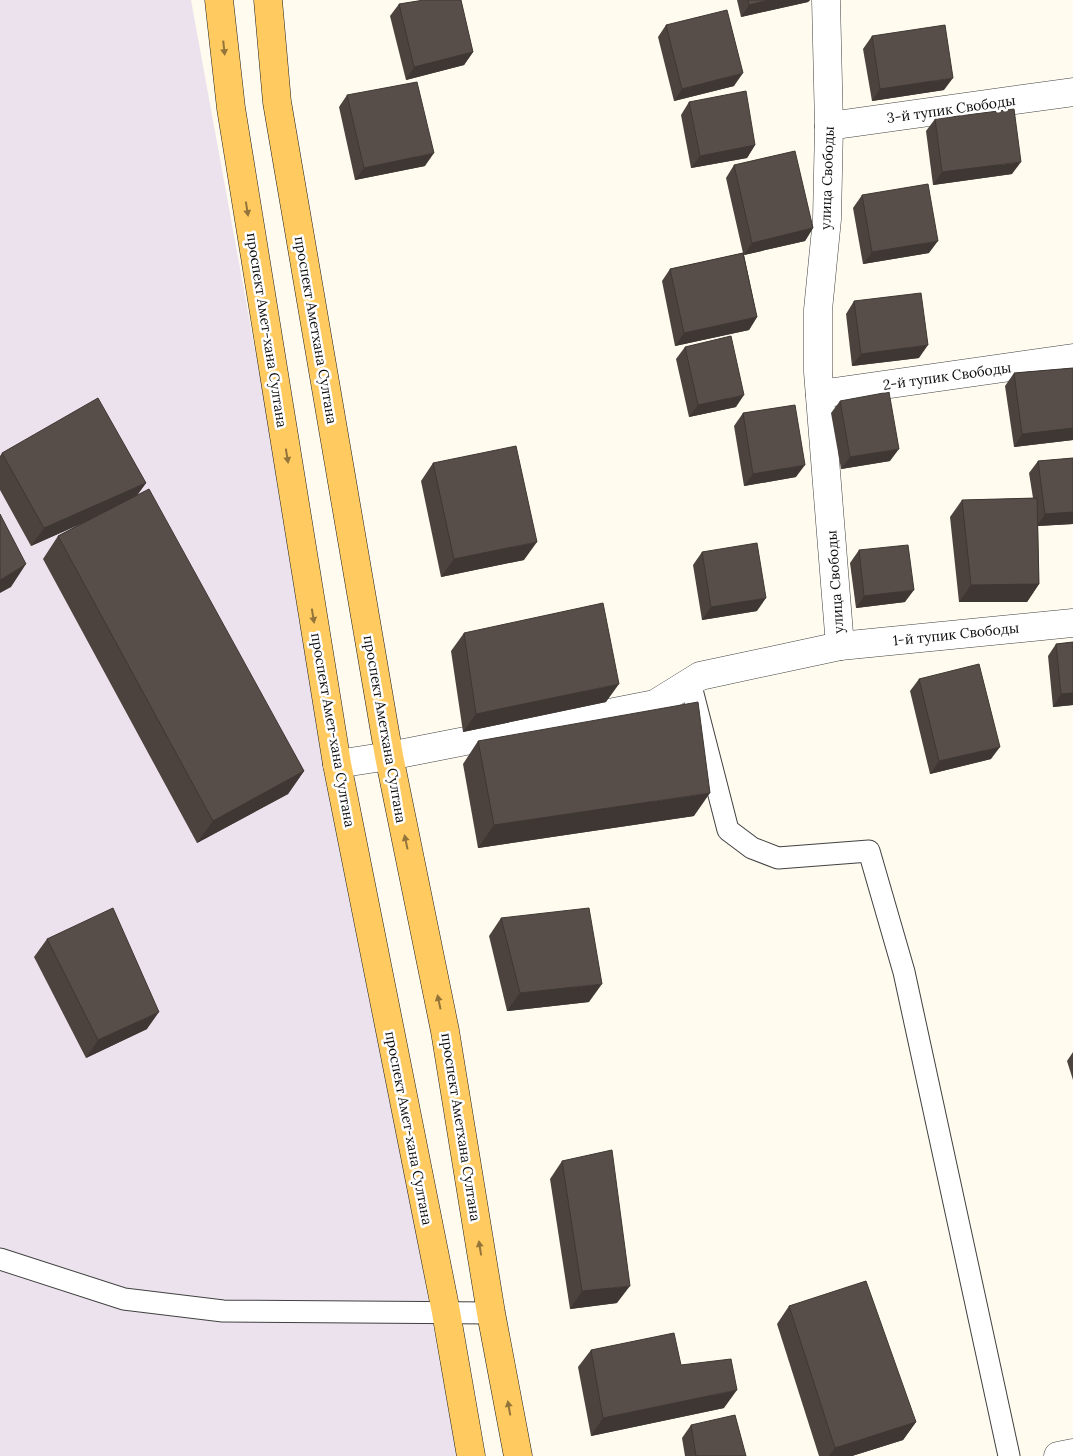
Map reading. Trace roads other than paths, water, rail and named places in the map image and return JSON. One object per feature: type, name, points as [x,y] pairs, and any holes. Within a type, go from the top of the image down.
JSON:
[{"type":"main road","name":"проспект Амет-хана Султана","points":[[219,0],[231,108],[337,764],[446,1312],[471,1456]]},
{"type":"main road","name":"проспект Аметхана Султана","points":[[268,0],[277,102],[388,756],[445,1031],[491,1313],[518,1456]]},
{"type":"street","name":"улица Свободы","points":[[337,764],[388,756],[655,704],[700,676],[840,646],[820,394],[818,310],[827,219],[829,126],[826,0]]},
{"type":"street","name":"3-й тупик Свободы","points":[[829,126],[1073,92]]},
{"type":"street","name":"2-й тупик Свободы","points":[[820,394],[1073,358]]},
{"type":"street","name":"1-й тупик Свободы","points":[[840,646],[1073,623]]},
{"type":"lane","points":[[690,682],[728,830],[752,848],[778,858],[869,851],[904,972],[1009,1456]]},
{"type":"lane","points":[[0,1259],[124,1299],[224,1311],[491,1313]]}]
